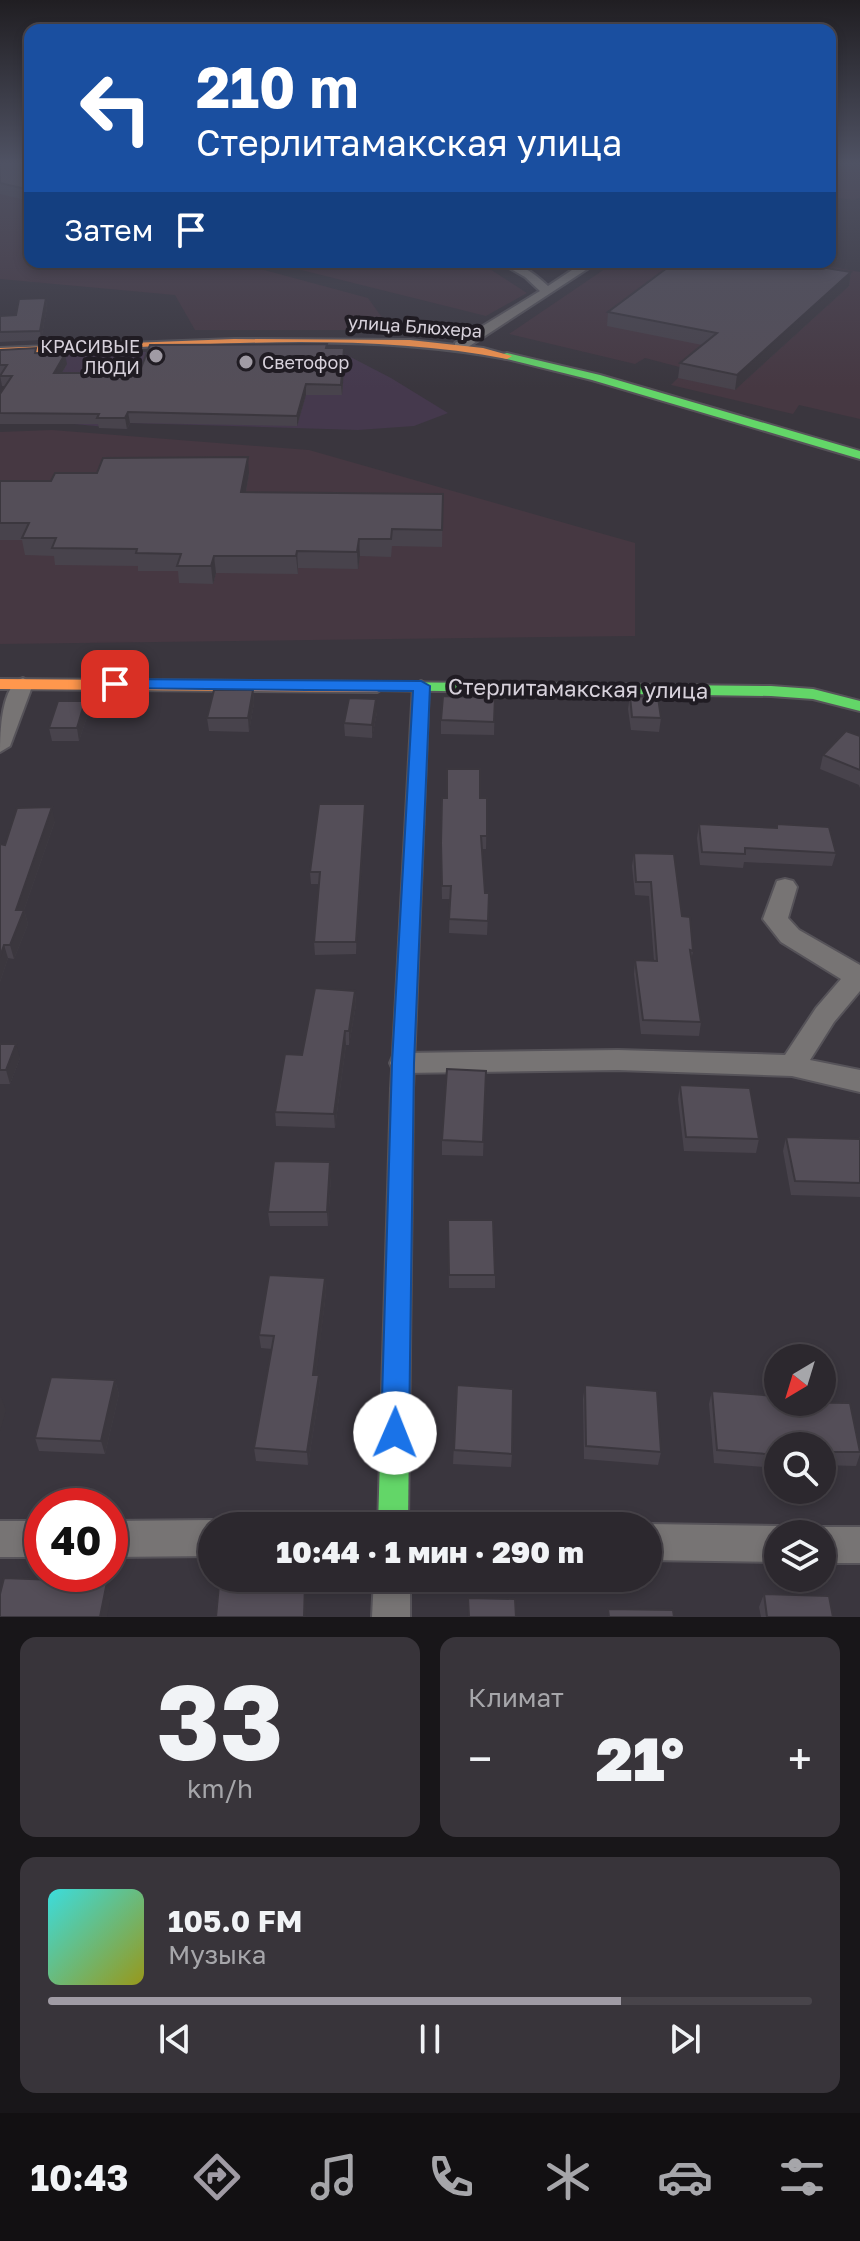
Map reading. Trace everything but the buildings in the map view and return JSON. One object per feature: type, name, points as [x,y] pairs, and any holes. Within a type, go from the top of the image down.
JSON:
[{"type":"street","points":[[516,268],[547,292]]},
{"type":"street","points":[[460,346],[583,268]]},
{"type":"street","name":"улица Блюхера","points":[[0,351],[239,341],[399,342],[460,346],[633,386],[801,440],[860,455]]},
{"type":"street","name":"Стерлитамакская улица","points":[[0,684],[771,691],[813,694],[860,706]]},
{"type":"street","points":[[0,746],[23,684]]},
{"type":"street","points":[[393,1512],[403,1063],[421,686]]},
{"type":"street","points":[[785,887],[775,919],[790,936],[858,976],[825,1015],[792,1066]]},
{"type":"street","points":[[403,1063],[618,1060],[792,1066],[860,1081]]},
{"type":"street","points":[[128,1539],[198,1538]]},
{"type":"street","points":[[0,1539],[24,1539]]},
{"type":"street","points":[[662,1542],[764,1544]]},
{"type":"street","points":[[836,1545],[860,1545]]},
{"type":"street","points":[[391,1617],[392,1592]]},
{"type":"shaded area","points":[[0,237],[24,237],[24,268],[256,268],[368,298],[391,330],[195,330],[175,295],[0,279]]},
{"type":"shaded area","points":[[293,268],[488,268],[527,293],[486,316]]},
{"type":"shaded area","points":[[606,268],[836,268],[860,272],[860,419],[799,405],[793,414],[671,385],[687,369],[645,358],[635,364],[509,334]]},
{"type":"shaded area","points":[[337,350],[448,413],[414,426],[358,430],[130,423],[127,429],[74,424],[0,424],[0,407],[13,386],[2,386],[11,372],[44,353]]},
{"type":"shaded area","points":[[52,430],[309,450],[635,543],[635,636],[0,644],[0,432]]},
{"type":"traffic: fast","points":[[507,356],[596,378],[860,455]]},
{"type":"traffic: fast","points":[[377,687],[771,691],[813,694],[860,706]]},
{"type":"traffic: fast","points":[[393,1512],[402,1089]]},
{"type":"traffic: slow","points":[[0,351],[312,341],[434,345],[507,356]]},
{"type":"traffic: slow","points":[[0,684],[377,687]]},
{"type":"traffic: jam","points":[[402,1089],[421,686]]},
{"type":"place","name":"КРАСИВЫЕ ЛЮДИ","points":[[156,356]]},
{"type":"place","name":"Светофор","points":[[246,362]]},
{"type":"route","points":[[115,684],[421,686],[403,1063],[395,1433]]}]
